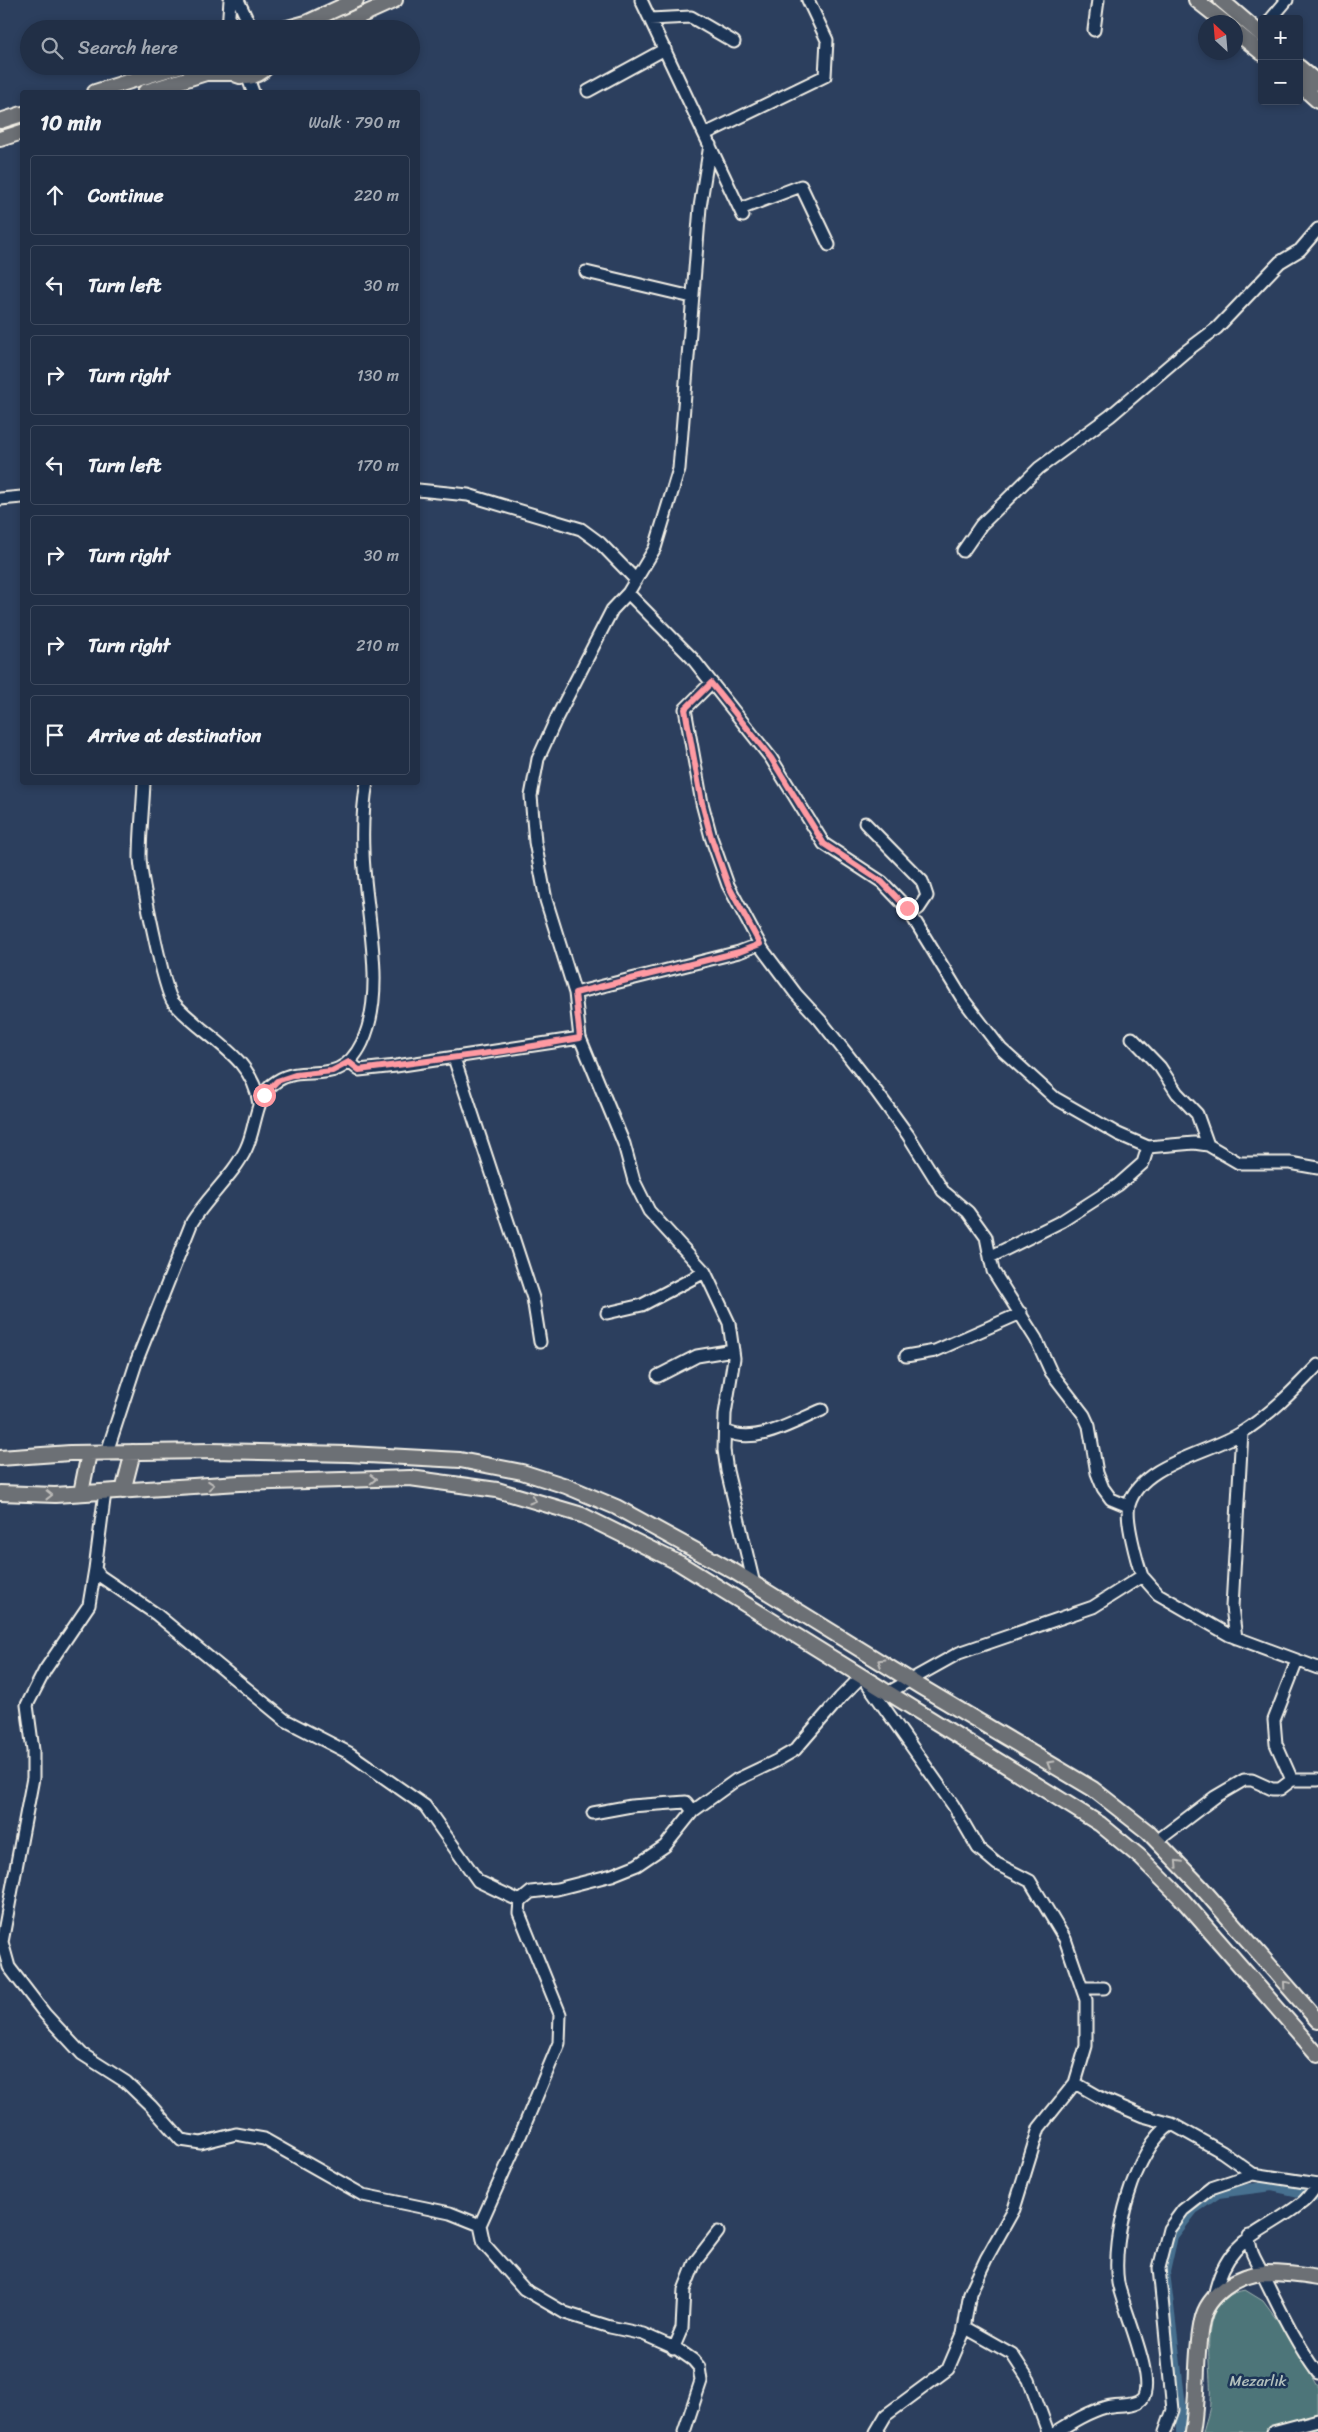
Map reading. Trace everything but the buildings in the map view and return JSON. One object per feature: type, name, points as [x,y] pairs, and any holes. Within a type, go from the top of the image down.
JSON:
[{"type":"main road","points":[[311,20],[356,0]]},
{"type":"main road","points":[[351,20],[395,0]]},
{"type":"main road","points":[[1196,0],[1215,15]]},
{"type":"main road","points":[[1221,0],[1258,31]]},
{"type":"main road","points":[[1243,38],[1258,50]]},
{"type":"main road","points":[[1303,70],[1318,82]]},
{"type":"main road","points":[[101,90],[150,75]]},
{"type":"main road","points":[[151,90],[200,75]]},
{"type":"main road","points":[[241,75],[248,78],[257,75]]},
{"type":"main road","points":[[1303,88],[1318,101]]},
{"type":"main road","points":[[0,121],[20,115]]},
{"type":"main road","points":[[0,139],[20,133]]},
{"type":"main road","points":[[0,1458],[107,1452],[211,1451],[349,1454],[460,1460],[522,1472],[566,1486],[616,1507],[754,1584],[909,1680],[1093,1789],[1157,1841],[1201,1886],[1318,2021]]},
{"type":"main road","points":[[123,1491],[133,1452]]},
{"type":"main road","points":[[81,1493],[89,1453]]},
{"type":"main road","points":[[0,1493],[55,1495],[239,1483],[410,1478],[497,1490],[582,1514],[670,1559],[1100,1824],[1140,1857],[1181,1898],[1318,2055]]},
{"type":"main road","points":[[1192,2432],[1196,2412],[1202,2320],[1214,2297],[1232,2283],[1262,2273],[1318,2278]]},
{"type":"street","points":[[229,20],[230,0]]},
{"type":"street","points":[[238,0],[245,20]]},
{"type":"street","points":[[641,0],[741,212],[801,186],[829,245]]},
{"type":"street","points":[[705,134],[825,76],[827,40],[808,0]]},
{"type":"street","points":[[1094,30],[1098,0]]},
{"type":"street","points":[[1274,15],[1287,0]]},
{"type":"street","points":[[650,19],[691,17],[734,42]]},
{"type":"street","points":[[588,91],[664,49]]},
{"type":"street","points":[[248,78],[252,90]]},
{"type":"street","points":[[710,145],[700,207],[679,469],[655,548],[628,593],[612,610],[556,716],[538,759],[532,796],[535,842],[546,900],[575,993],[580,1038],[624,1144],[634,1181],[650,1211],[705,1272],[729,1323],[734,1358],[725,1414],[727,1471],[754,1584]]},
{"type":"street","points":[[963,551],[981,525],[1039,468],[1110,416],[1185,352],[1217,328],[1280,262],[1300,250],[1318,229]]},
{"type":"street","points":[[586,272],[692,296]]},
{"type":"street","points":[[420,490],[468,495],[581,529],[600,543],[636,580]]},
{"type":"street","points":[[0,498],[20,497]]},
{"type":"street","points":[[628,593],[692,658],[771,758],[824,844],[882,882],[911,914],[962,998],[1001,1049],[1055,1098],[1118,1134],[1148,1147],[1194,1143],[1208,1145],[1239,1163],[1290,1163],[1318,1168]]},
{"type":"street","points":[[711,683],[685,709],[698,784],[711,837],[728,885],[760,944],[796,994],[820,1020],[876,1091],[908,1135],[943,1191],[968,1212],[986,1236],[993,1272],[1036,1339],[1051,1372],[1084,1414],[1089,1426],[1097,1473],[1104,1488],[1111,1499],[1128,1506]]},
{"type":"street","points":[[144,785],[140,860],[143,884],[161,965],[172,1001],[236,1057],[257,1091],[259,1104]]},
{"type":"street","points":[[107,1452],[137,1360],[192,1222],[203,1204],[242,1157],[252,1134],[259,1104],[264,1095],[277,1081],[295,1075],[332,1071],[349,1062],[362,1042],[372,1006],[373,956],[363,851],[367,785]]},
{"type":"street","points":[[865,823],[922,881],[927,896],[919,908],[911,914]]},
{"type":"street","points":[[575,993],[739,952],[760,944]]},
{"type":"street","points":[[349,1062],[359,1070],[454,1058],[580,1038]]},
{"type":"street","points":[[1132,1038],[1160,1067],[1177,1093],[1197,1114],[1208,1145]]},
{"type":"street","points":[[454,1058],[533,1298],[540,1342]]},
{"type":"street","points":[[990,1257],[1062,1221],[1118,1186],[1143,1163],[1148,1147]]},
{"type":"street","points":[[607,1313],[642,1305],[705,1272]]},
{"type":"street","points":[[906,1356],[935,1351],[1021,1314]]},
{"type":"street","points":[[658,1376],[697,1356],[733,1350]]},
{"type":"street","points":[[1318,1365],[1285,1400],[1242,1432],[1157,1471],[1136,1492],[1128,1506],[1134,1553],[1142,1576],[1158,1594],[1236,1638],[1318,1668]]},
{"type":"street","points":[[725,1431],[734,1436],[754,1436],[822,1410]]},
{"type":"street","points":[[1236,1638],[1232,1606],[1242,1432]]},
{"type":"street","points":[[105,1492],[96,1569],[89,1605],[45,1670],[27,1705],[33,1750],[33,1778],[1,1942],[9,1967],[46,2014],[82,2054],[126,2082],[151,2106],[181,2140],[201,2143],[236,2134],[264,2139],[310,2167],[363,2195],[450,2213],[480,2226]]},
{"type":"street","points":[[96,1569],[100,1576],[156,1614],[285,1720],[349,1754],[425,1806],[478,1881],[520,1901]]},
{"type":"street","points":[[888,1692],[960,1653],[1093,1606],[1142,1576]]},
{"type":"street","points":[[1292,1780],[1276,1744],[1274,1720],[1297,1660]]},
{"type":"street","points":[[684,2432],[701,2382],[699,2367],[693,2360],[644,2334],[610,2327],[565,2313],[524,2289],[484,2244],[480,2226],[559,2043],[560,2014],[518,1913],[520,1901],[531,1892],[557,1889],[603,1878],[637,1865],[665,1846],[692,1811],[736,1780],[795,1750],[840,1698],[862,1676],[952,1806],[978,1848],[997,1864],[1030,1882],[1065,1939],[1086,2000],[1086,2046],[1075,2083],[1039,2128],[1014,2209],[970,2293],[963,2334],[948,2370],[886,2415],[876,2432]]},
{"type":"street","points":[[1157,1841],[1215,1797],[1244,1780],[1252,1780],[1272,1789],[1280,1789],[1292,1780],[1318,1780]]},
{"type":"street","points":[[593,1813],[632,1806],[686,1802],[692,1811]]},
{"type":"street","points":[[1082,1988],[1104,1988]]},
{"type":"street","points":[[1075,2083],[1103,2099],[1143,2116],[1172,2124],[1222,2152],[1253,2174],[1318,2184],[1304,2202],[1249,2236],[1231,2254],[1218,2276],[1214,2297]]},
{"type":"street","points":[[1056,2432],[1078,2418],[1106,2407],[1136,2404],[1144,2397],[1146,2380],[1118,2283],[1117,2258],[1123,2218],[1140,2163],[1162,2130],[1172,2124]]},
{"type":"street","points":[[1165,2432],[1173,2410],[1159,2268],[1169,2229],[1183,2210],[1211,2188],[1253,2174]]},
{"type":"street","points":[[673,2349],[682,2328],[684,2290],[695,2262],[718,2232]]},
{"type":"street","points":[[1249,2236],[1251,2257],[1262,2273],[1281,2314],[1302,2351],[1318,2373]]},
{"type":"street","points":[[964,2327],[1012,2354],[1029,2380],[1048,2432]]},
{"type":"street","points":[[1273,2432],[1318,2420]]},
{"type":"green space","name":"Mezarlık","points":[[1245,2290],[1263,2301],[1286,2332],[1318,2388],[1318,2427],[1312,2432],[1203,2432],[1210,2406],[1209,2335],[1212,2319],[1218,2306],[1229,2296]]},
{"type":"waterway","points":[[1181,2432],[1181,2406],[1165,2272],[1173,2236],[1194,2209],[1218,2193],[1272,2186],[1318,2196]]},
{"type":"route","points":[[264,1095],[277,1081],[295,1075],[310,1075],[332,1071],[349,1062],[359,1070],[504,1051],[580,1038],[575,993],[739,952],[760,944],[728,885],[725,871],[711,837],[702,803],[685,709],[711,683],[771,758],[824,844],[882,882],[907,908]]}]
